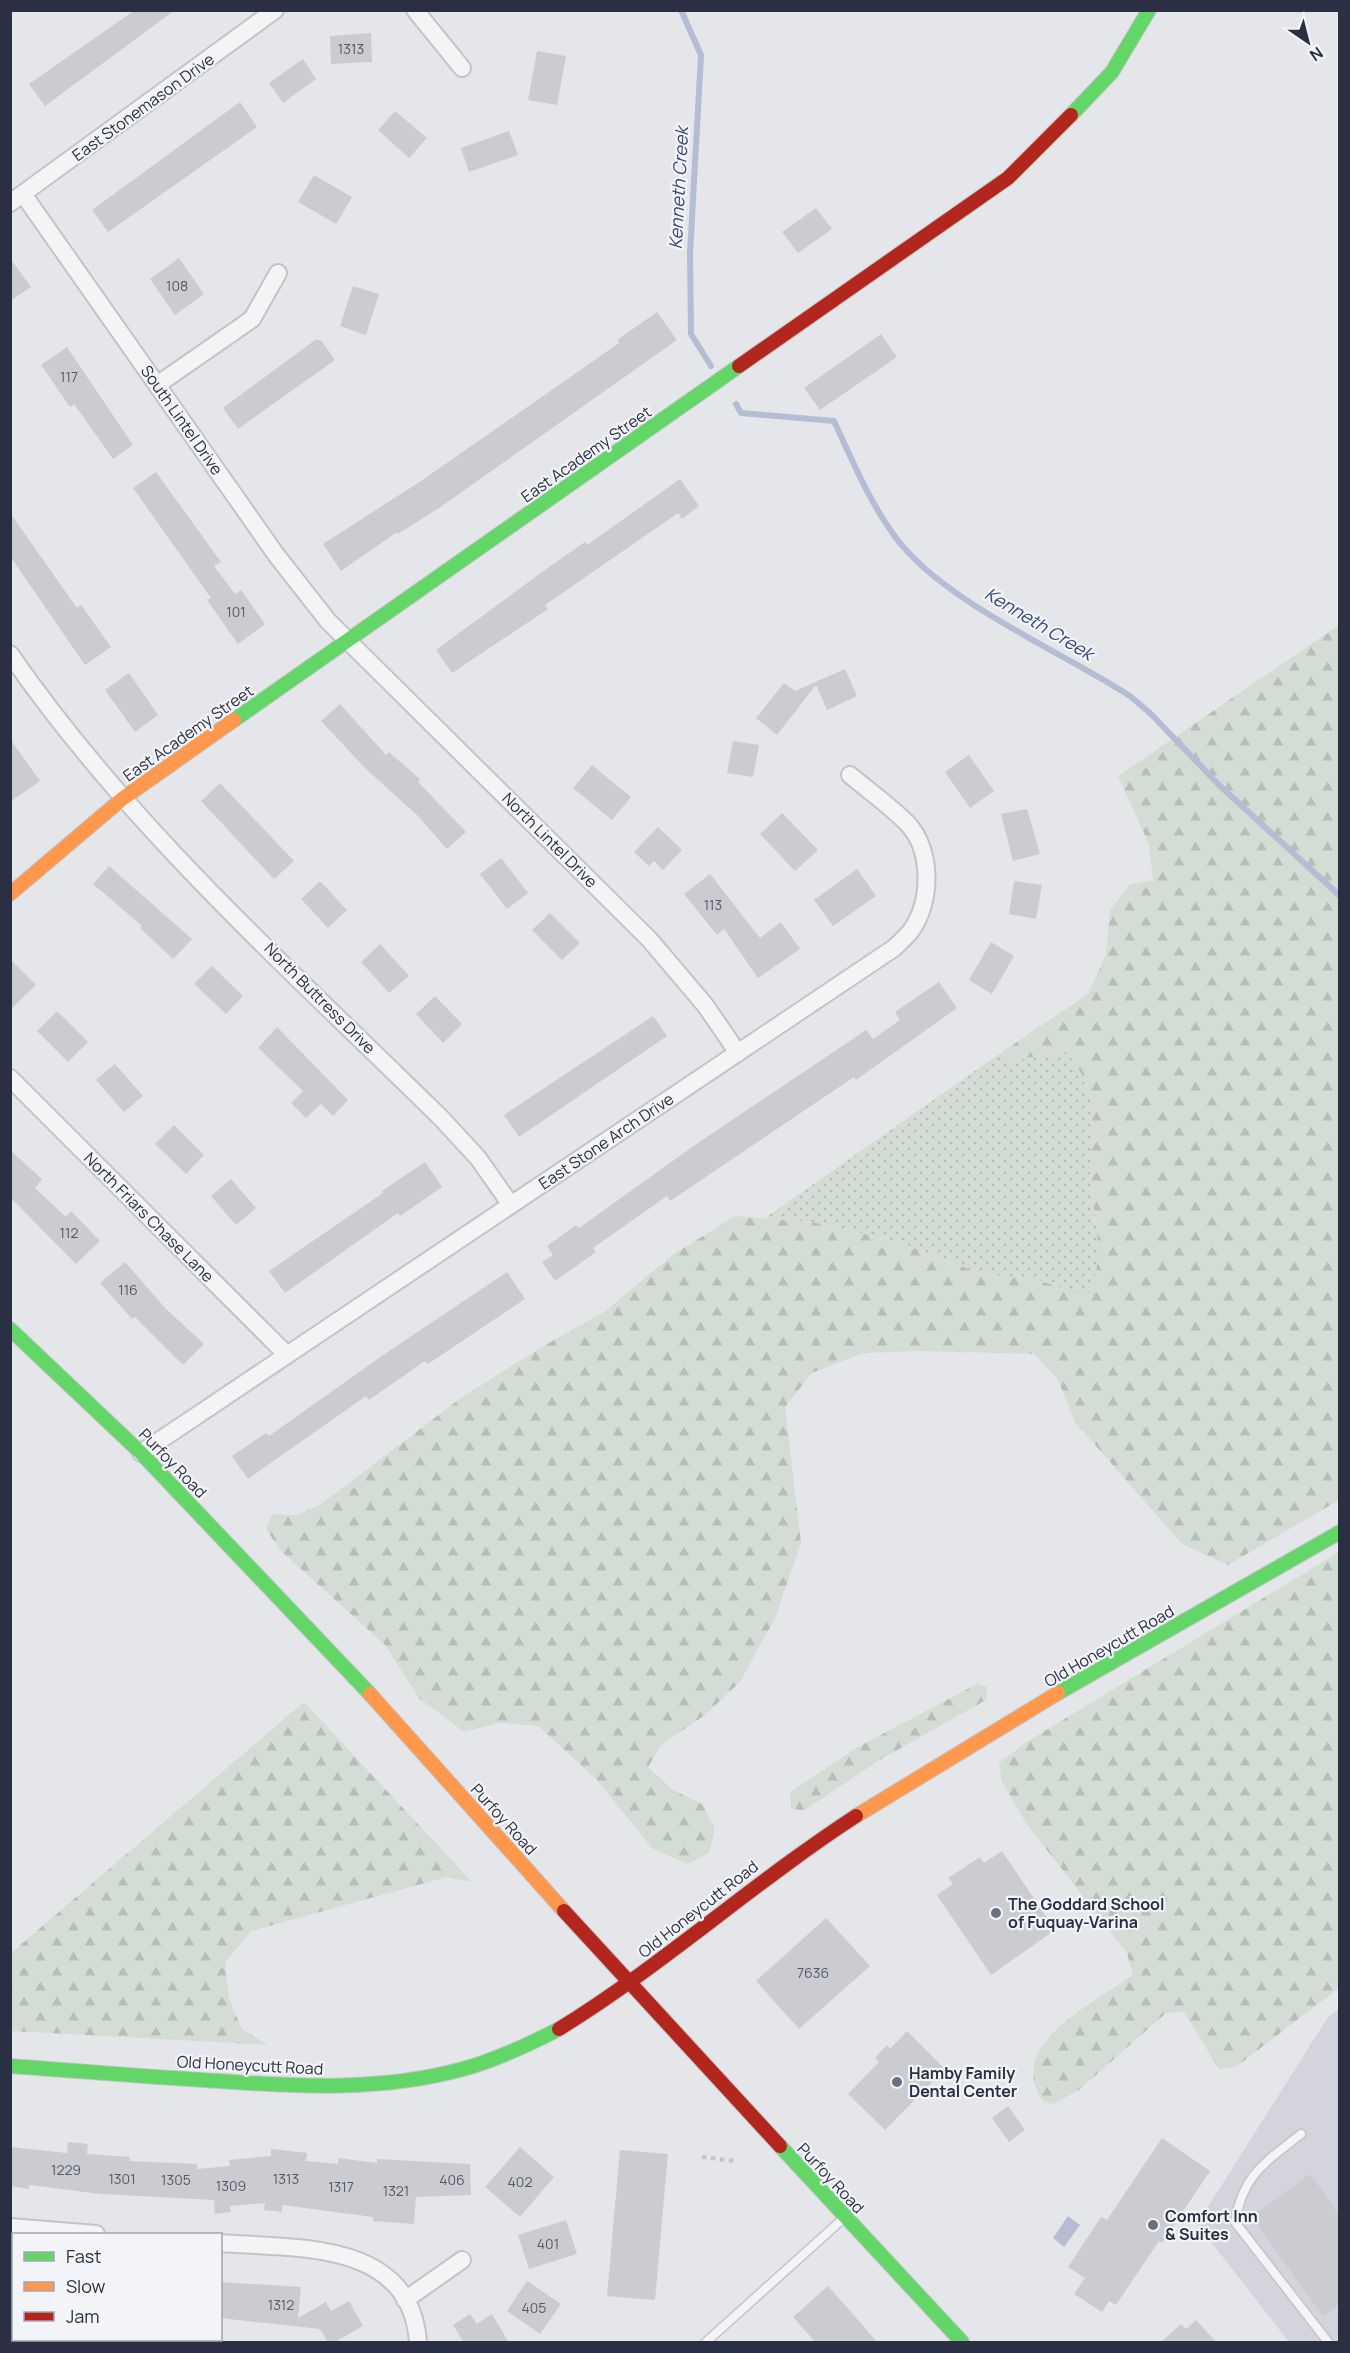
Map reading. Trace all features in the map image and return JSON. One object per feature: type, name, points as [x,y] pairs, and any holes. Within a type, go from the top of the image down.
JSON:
[{"type":"street","name":"East Stonemason Drive","points":[[17,199],[275,10]]},
{"type":"street","points":[[415,10],[462,69]]},
{"type":"street","name":"East Academy Street","points":[[10,894],[122,799],[1008,178],[1046,142],[1112,72],[1149,10]]},
{"type":"street","name":"South Lintel Drive","points":[[17,199],[157,385],[277,556],[328,621],[347,641]]},
{"type":"street","points":[[157,385],[252,320],[278,273]]},
{"type":"street","name":"North Lintel Drive","points":[[347,641],[649,939],[705,1005],[738,1053]]},
{"type":"street","name":"North Buttress Drive","points":[[10,654],[54,717],[122,799],[442,1119],[478,1158],[510,1205]]},
{"type":"street","name":"East Stone Arch Drive","points":[[141,1454],[894,948],[911,931],[920,912],[927,889],[926,868],[917,838],[908,824],[850,775]]},
{"type":"street","name":"North Friars Chase Lane","points":[[10,1078],[287,1355]]},
{"type":"street","name":"Purfoy Road","points":[[10,1329],[141,1454],[341,1662],[629,1984],[962,2343]]},
{"type":"street","name":"Old Honeycutt Road","points":[[10,2066],[275,2085],[370,2085],[406,2081],[465,2068],[517,2050],[564,2028],[629,1984],[765,1877],[975,1742],[1340,1532]]},
{"type":"street","points":[[10,2227],[74,2233]]},
{"type":"street","points":[[222,2243],[346,2255],[377,2270],[405,2300],[415,2321],[418,2343]]},
{"type":"street","points":[[405,2300],[462,2260]]},
{"type":"lane","points":[[1300,2134],[1257,2169],[1239,2197],[1235,2222],[1328,2343]]},
{"type":"lane","points":[[706,2343],[845,2217]]},
{"type":"path","points":[[702,2157],[735,2161]]},
{"type":"shaded area","points":[[1339,2009],[1339,2342],[1289,2342],[1197,2224],[1328,2017]]},
{"type":"green space","points":[[1339,625],[1339,1500],[1228,1565],[1182,1544],[1075,1422],[1057,1378],[1034,1354],[916,1351],[863,1353],[812,1373],[785,1407],[801,1543],[775,1618],[740,1682],[705,1715],[661,1745],[648,1767],[673,1790],[702,1804],[715,1829],[709,1853],[687,1864],[652,1848],[597,1780],[538,1726],[499,1723],[464,1732],[419,1698],[385,1645],[281,1551],[266,1529],[272,1514],[297,1515],[321,1504],[461,1398],[540,1348],[604,1312],[674,1254],[735,1216],[816,1223],[896,1241],[982,1274],[1035,1279],[1087,1296],[1097,1268],[1098,1239],[1091,1180],[1092,1111],[1087,1083],[1067,1052],[1006,1061],[1002,1052],[1088,994],[1106,955],[1110,910],[1129,885],[1153,880],[1149,844],[1118,776]]},
{"type":"green space","points":[[1002,1052],[1006,1061],[1067,1052],[1087,1083],[1092,1111],[1091,1180],[1098,1254],[1097,1268],[1087,1297],[1035,1279],[982,1274],[896,1241],[816,1223],[765,1218]]},
{"type":"green space","points":[[1339,1552],[1339,1988],[1237,2066],[1219,2069],[1184,2012],[1166,2013],[1079,2090],[1054,2104],[1044,2102],[1034,2082],[1035,2062],[1044,2044],[1077,2012],[1133,1975],[1127,1953],[1026,1823],[1002,1782],[999,1763],[1025,1743]]},
{"type":"green space","points":[[977,1684],[987,1687],[986,1700],[878,1761],[805,1810],[791,1809],[790,1792],[858,1747]]},
{"type":"green space","points":[[304,1702],[472,1882],[447,1877],[251,1931],[225,1963],[229,1999],[242,2029],[268,2045],[11,2031],[11,1953]]},
{"type":"water","points":[[1068,2216],[1080,2225],[1064,2247],[1053,2238]]},
{"type":"building","points":[[135,10],[175,10],[45,106],[29,84]]},
{"type":"building","points":[[371,33],[372,62],[331,64],[330,36]]},
{"type":"building","points":[[537,51],[566,56],[557,105],[528,100]]},
{"type":"building","points":[[303,59],[316,79],[283,103],[269,83]]},
{"type":"building","points":[[240,102],[257,127],[108,232],[92,210]]},
{"type":"building","points":[[395,111],[427,138],[409,158],[378,130]]},
{"type":"building","points":[[509,131],[518,155],[469,172],[461,148]]},
{"type":"building","points":[[314,175],[352,197],[336,224],[298,202]]},
{"type":"building","points":[[816,208],[832,229],[798,253],[782,232]]},
{"type":"building","points":[[10,258],[31,287],[10,301]]},
{"type":"building","points":[[179,258],[204,294],[175,315],[150,279]]},
{"type":"building","points":[[353,286],[379,294],[366,335],[340,326]]},
{"type":"building","points":[[657,312],[677,340],[439,508],[398,534],[397,532],[341,571],[323,544],[421,481],[619,343],[617,340]]},
{"type":"building","points":[[881,334],[897,357],[820,410],[804,388]]},
{"type":"building","points":[[315,340],[321,340],[335,360],[238,429],[223,408]]},
{"type":"building","points":[[67,347],[133,445],[113,459],[74,404],[70,407],[41,365]]},
{"type":"building","points":[[156,472],[221,562],[214,566],[235,594],[241,590],[265,624],[238,644],[207,600],[211,598],[133,488]]},
{"type":"building","points":[[680,479],[699,506],[682,519],[678,513],[545,605],[548,609],[452,673],[436,650],[549,567],[585,542],[587,545]]},
{"type":"building","points":[[10,513],[77,608],[81,605],[111,647],[85,665],[10,556]]},
{"type":"building","points":[[845,669],[857,696],[827,710],[816,685],[777,735],[756,718],[784,683],[795,691]]},
{"type":"building","points":[[129,673],[158,715],[135,732],[105,690]]},
{"type":"building","points":[[340,704],[386,755],[389,752],[420,779],[418,782],[466,832],[447,849],[418,816],[366,769],[321,721]]},
{"type":"building","points":[[10,739],[40,781],[10,802]]},
{"type":"building","points":[[733,741],[759,745],[753,777],[727,773]]},
{"type":"building","points":[[969,755],[994,791],[970,808],[945,772]]},
{"type":"building","points":[[592,765],[631,797],[612,820],[573,788]]},
{"type":"building","points":[[220,783],[294,861],[274,879],[201,801]]},
{"type":"building","points":[[1027,809],[1040,854],[1013,861],[1001,814]]},
{"type":"building","points":[[782,813],[818,850],[795,871],[760,834]]},
{"type":"building","points":[[658,827],[682,850],[663,870],[654,861],[649,866],[634,852]]},
{"type":"building","points":[[501,858],[528,893],[507,909],[480,874]]},
{"type":"building","points":[[109,866],[192,939],[173,959],[140,928],[142,926],[93,884]]},
{"type":"building","points":[[857,869],[876,896],[833,926],[814,900]]},
{"type":"building","points":[[710,874],[760,938],[781,922],[800,949],[758,978],[724,929],[717,935],[684,894]]},
{"type":"building","points":[[320,881],[347,910],[328,928],[301,899]]},
{"type":"building","points":[[1014,881],[1042,885],[1036,919],[1009,914]]},
{"type":"building","points":[[550,913],[580,943],[562,960],[532,930]]},
{"type":"building","points":[[991,942],[1014,956],[992,994],[969,980]]},
{"type":"building","points":[[380,944],[409,976],[389,993],[361,962]]},
{"type":"building","points":[[10,959],[36,985],[10,1010]]},
{"type":"building","points":[[212,966],[243,996],[226,1014],[194,984]]},
{"type":"building","points":[[939,982],[957,1008],[856,1080],[854,1077],[670,1201],[667,1196],[593,1248],[596,1252],[555,1281],[542,1262],[553,1255],[547,1246],[576,1225],[579,1228],[695,1145],[866,1030],[873,1039],[900,1020],[895,1012]]},
{"type":"building","points":[[435,996],[462,1024],[443,1043],[416,1014]]},
{"type":"building","points":[[57,1011],[88,1042],[68,1062],[37,1031]]},
{"type":"building","points":[[653,1016],[667,1036],[519,1137],[504,1115]]},
{"type":"building","points":[[277,1027],[348,1100],[333,1116],[321,1104],[306,1118],[291,1103],[303,1091],[258,1048]]},
{"type":"building","points":[[115,1064],[143,1096],[124,1112],[96,1080]]},
{"type":"building","points":[[174,1125],[204,1155],[186,1174],[155,1144]]},
{"type":"building","points":[[10,1150],[42,1179],[35,1188],[66,1217],[71,1211],[100,1241],[76,1264],[10,1197]]},
{"type":"building","points":[[425,1162],[442,1187],[400,1216],[398,1213],[285,1293],[269,1271]]},
{"type":"building","points":[[231,1179],[256,1208],[236,1225],[211,1196]]},
{"type":"building","points":[[125,1262],[166,1309],[204,1344],[183,1365],[135,1317],[132,1319],[100,1283]]},
{"type":"building","points":[[507,1272],[525,1299],[428,1364],[425,1361],[369,1400],[366,1396],[248,1479],[232,1456],[266,1433],[269,1436],[386,1353]]},
{"type":"building","name":"The Goddard School of Fuquay-Varina","points":[[1002,1851],[1055,1930],[991,1975],[937,1895],[953,1884],[948,1878],[980,1857],[984,1863]]},
{"type":"building","points":[[826,1918],[870,1966],[799,2029],[756,1981]]},
{"type":"building","name":"Hamby Family Dental Center","points":[[907,2031],[945,2069],[885,2130],[848,2094],[879,2062],[875,2058],[887,2045],[890,2049]]},
{"type":"building","points":[[1008,2106],[1025,2130],[1009,2142],[992,2118]]},
{"type":"building","name":"Comfort Inn & Suites","points":[[1162,2138],[1210,2171],[1162,2243],[1159,2241],[1116,2305],[1109,2301],[1102,2312],[1074,2294],[1085,2278],[1068,2267],[1101,2217],[1107,2220]]},
{"type":"building","points":[[68,2142],[88,2144],[87,2154],[130,2157],[130,2161],[197,2164],[197,2169],[230,2166],[229,2160],[271,2156],[271,2149],[307,2153],[306,2161],[338,2164],[338,2158],[377,2163],[377,2159],[470,2164],[471,2195],[416,2197],[414,2224],[373,2221],[373,2217],[282,2205],[282,2212],[264,2210],[265,2203],[230,2206],[231,2212],[215,2214],[214,2200],[101,2194],[29,2185],[29,2189],[10,2186],[10,2147],[67,2153]]},
{"type":"building","points":[[520,2147],[554,2177],[520,2217],[485,2187]]},
{"type":"building","points":[[620,2150],[668,2154],[655,2300],[607,2296]]},
{"type":"building","points":[[1310,2174],[1340,2215],[1340,2304],[1323,2316],[1251,2217]]},
{"type":"building","points":[[566,2220],[577,2254],[529,2269],[518,2235]]},
{"type":"building","points":[[527,2281],[561,2304],[540,2334],[507,2311]]},
{"type":"building","points":[[222,2282],[301,2287],[298,2318],[326,2302],[331,2311],[349,2301],[363,2326],[333,2343],[328,2343],[320,2329],[222,2318]]},
{"type":"building","points":[[828,2286],[878,2343],[816,2343],[793,2317]]},
{"type":"building","points":[[470,2314],[477,2324],[492,2314],[509,2343],[464,2343],[453,2325]]},
{"type":"building","points":[[1196,2320],[1217,2343],[1160,2343],[1181,2324],[1186,2329]]},
{"type":"waterway","name":"Kenneth Creek","points":[[681,10],[701,55],[690,254],[691,334],[711,366]]},
{"type":"waterway","name":"Kenneth Creek","points":[[736,404],[741,413],[834,421],[878,510],[896,538],[917,562],[973,605],[1130,696],[1151,714],[1218,784],[1340,896]]},
{"type":"traffic: fast","points":[[1071,115],[1112,72],[1149,10]]},
{"type":"traffic: fast","points":[[234,720],[739,366]]},
{"type":"traffic: fast","points":[[10,1329],[141,1453],[370,1694]]},
{"type":"traffic: fast","points":[[1058,1693],[1340,1532]]},
{"type":"traffic: fast","points":[[10,2066],[280,2085],[372,2084],[403,2081],[463,2069],[512,2052],[559,2029]]},
{"type":"traffic: fast","points":[[780,2146],[962,2342]]},
{"type":"traffic: slow","points":[[10,894],[122,799],[234,720]]},
{"type":"traffic: slow","points":[[856,1816],[1058,1693]]},
{"type":"traffic: slow","points":[[370,1694],[564,1911]]},
{"type":"traffic: jam","points":[[739,366],[1008,178],[1071,115]]},
{"type":"traffic: jam","points":[[559,2029],[635,1978],[856,1816]]},
{"type":"traffic: jam","points":[[564,1911],[780,2146]]},
{"type":"place","name":"The Goddard School of Fuquay-Varina","points":[[996,1913]]},
{"type":"place","name":"Hamby Family Dental Center","points":[[897,2082]]},
{"type":"place","name":"Comfort Inn & Suites","points":[[1153,2225]]}]
